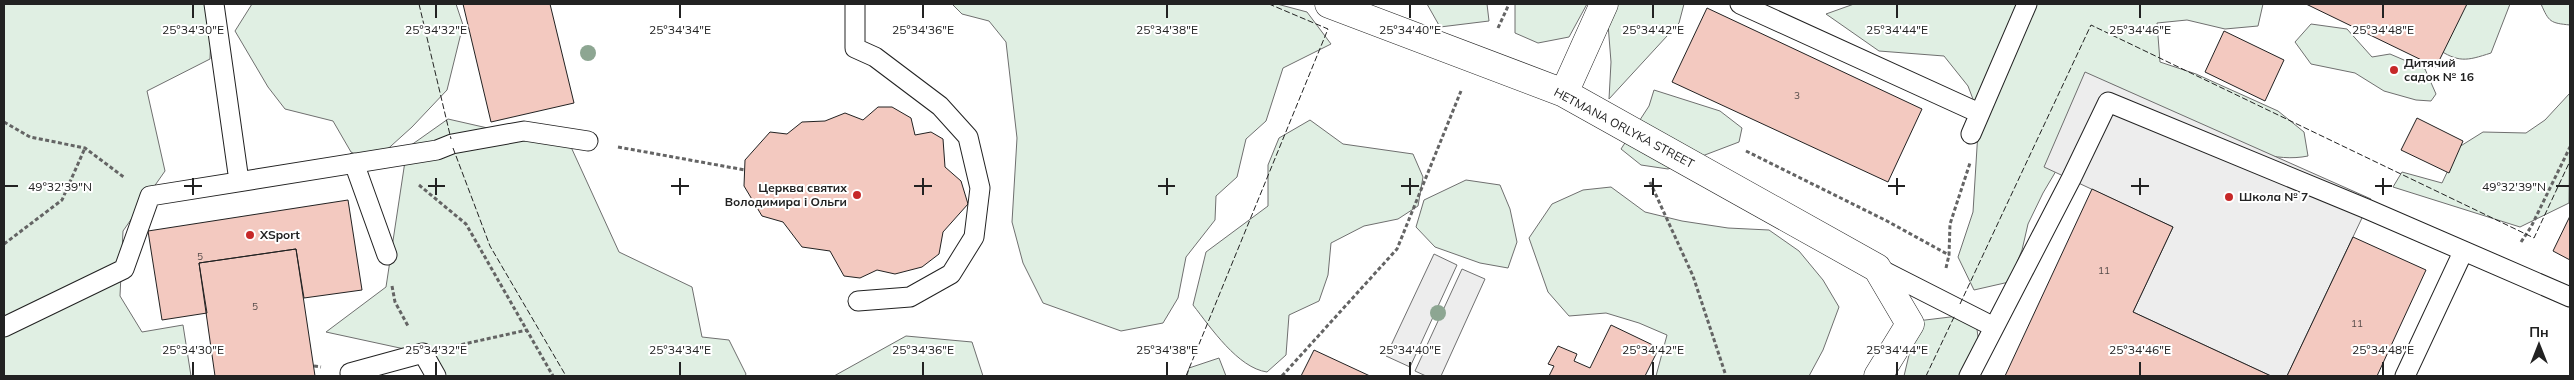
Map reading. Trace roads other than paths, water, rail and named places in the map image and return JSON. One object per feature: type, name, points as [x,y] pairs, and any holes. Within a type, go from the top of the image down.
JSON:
[{"type":"street","name":"HETMANA ORLYKA STREET","points":[[1329,4],[1564,93],[1630,130],[1806,239],[1877,268]]},
{"type":"street","points":[[1564,93],[1604,4]]},
{"type":"street","points":[[1877,268],[1910,324],[1878,376]]},
{"type":"lane","points":[[214,4],[240,181]]},
{"type":"lane","points":[[855,4],[855,48],[875,57],[940,106],[968,137],[980,188],[974,236],[951,274],[910,297],[858,300]]},
{"type":"lane","points":[[1740,4],[1979,113]]},
{"type":"lane","points":[[1971,134],[2027,4]]},
{"type":"lane","points":[[1969,376],[2071,179],[2108,102],[2367,209],[2570,297]]},
{"type":"lane","points":[[4,326],[124,269],[150,196],[437,150],[452,144],[524,131],[588,141]]},
{"type":"lane","points":[[354,163],[387,255]]},
{"type":"lane","points":[[2404,376],[2463,252]]},
{"type":"lane","points":[[1877,268],[1994,327]]},
{"type":"lane","points":[[350,372],[423,353],[436,376]]},
{"type":"place","name":"Дитячий садок № 16","points":[[2394,70]]},
{"type":"place","name":"Церква святих Володимира і Ольги","points":[[857,195]]},
{"type":"place","name":"Школа № 7","points":[[2229,197]]},
{"type":"place","name":"XSport","points":[[250,235]]}]
